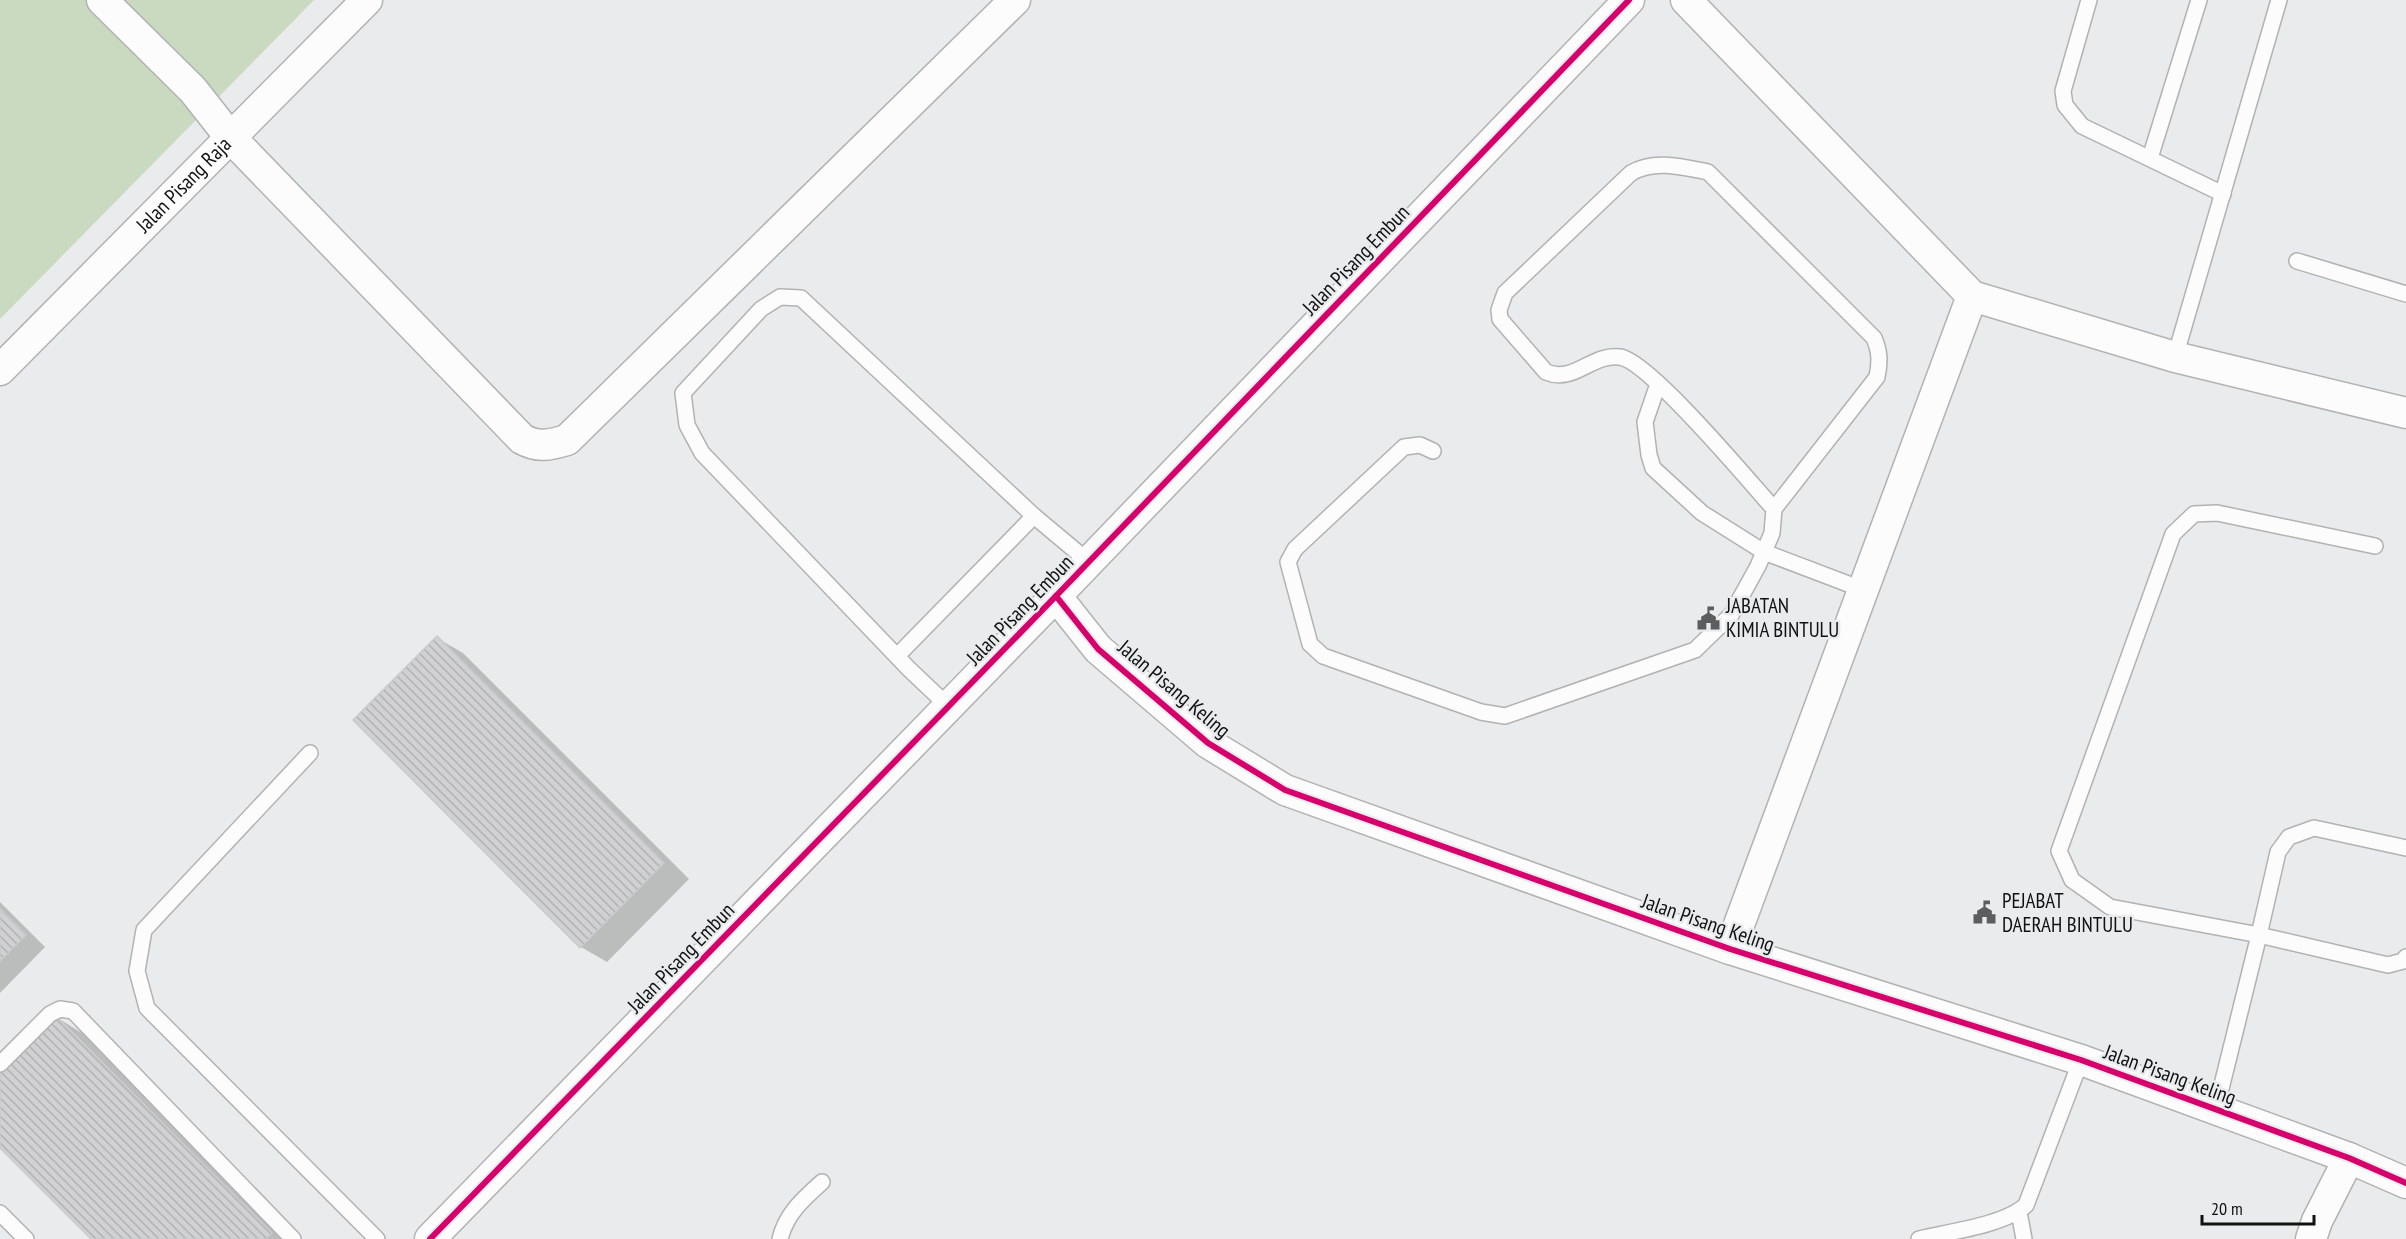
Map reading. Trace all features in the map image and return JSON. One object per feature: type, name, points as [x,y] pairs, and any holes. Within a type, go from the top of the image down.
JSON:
[{"type":"street","points":[[102,0],[193,90],[230,137],[522,440],[534,446],[549,446],[567,440],[1015,0]]},
{"type":"street","name":"Jalan Pisang Raja","points":[[0,370],[366,0]]},
{"type":"street","name":"Jalan Pisang Embun","points":[[430,1239],[1056,597],[1629,0]]},
{"type":"street","points":[[1686,0],[1972,296],[2175,357],[2406,413]]},
{"type":"street","points":[[1730,950],[1972,296]]},
{"type":"street","name":"Jalan Pisang Keling","points":[[1056,597],[1098,649],[1208,743],[1285,790],[1730,950],[2081,1060],[2349,1158],[2406,1183]]},
{"type":"street","points":[[2311,1239],[2317,1221],[2349,1158]]},
{"type":"lane","points":[[2089,0],[2063,92],[2065,105],[2082,126],[2223,194]]},
{"type":"lane","points":[[2150,158],[2199,0]]},
{"type":"lane","points":[[2175,357],[2280,0]]},
{"type":"lane","points":[[1433,452],[1420,445],[1404,447],[1295,549],[1288,562],[1310,644],[1323,656],[1480,712],[1505,716],[1695,650],[1717,631],[1731,615],[1764,552],[1772,533],[1774,509],[1877,377],[1880,361],[1879,349],[1874,338],[1708,172],[1660,165],[1640,167],[1631,173],[1505,293],[1499,310],[1500,319],[1546,372],[1555,376],[1565,376],[1594,362],[1617,356],[1630,359],[1678,403],[1774,509]]},
{"type":"lane","points":[[2298,261],[2406,294]]},
{"type":"lane","points":[[949,706],[897,656],[702,453],[687,425],[684,393],[761,309],[780,297],[801,298],[1034,516],[1089,562]]},
{"type":"lane","points":[[1658,384],[1645,422],[1653,468],[1702,513],[1764,552],[1864,590]]},
{"type":"lane","points":[[2375,546],[2217,513],[2194,514],[2187,520],[2173,534],[2059,851],[2072,880],[2110,907],[2259,935],[2388,965],[2403,961],[2406,957]]},
{"type":"lane","points":[[897,656],[1034,516]]},
{"type":"lane","points":[[310,753],[144,930],[137,971],[147,1008],[377,1239]]},
{"type":"lane","points":[[2216,1109],[2278,852],[2289,837],[2314,828],[2406,848]]},
{"type":"lane","points":[[0,1064],[50,1014],[60,1009],[74,1011],[293,1239]]},
{"type":"lane","points":[[1919,1239],[2002,1219],[2019,1212],[2026,1205],[2081,1060]]},
{"type":"lane","points":[[780,1239],[783,1224],[801,1200],[822,1182]]},
{"type":"lane","points":[[2019,1212],[2024,1239]]},
{"type":"lane","points":[[0,1213],[26,1239]]},
{"type":"green space","points":[[0,0],[314,0],[0,319]]},
{"type":"building","points":[[437,636],[664,863],[580,948],[353,720]]},
{"type":"building","points":[[0,909],[26,935],[0,961]]},
{"type":"building","points":[[55,1015],[272,1233],[266,1239],[91,1239],[0,1148],[0,1071]]},
{"type":"cycle path","points":[[430,1239],[1056,596],[1629,0]]},
{"type":"cycle path","points":[[1056,596],[1098,649],[1208,743],[1285,790],[1730,949],[2081,1060],[2349,1158],[2406,1183]]},
{"type":"place","name":"JABATAN KIMIA BINTULU","points":[[1708,618]]},
{"type":"place","name":"PEJABAT DAERAH BINTULU","points":[[1984,913]]}]
